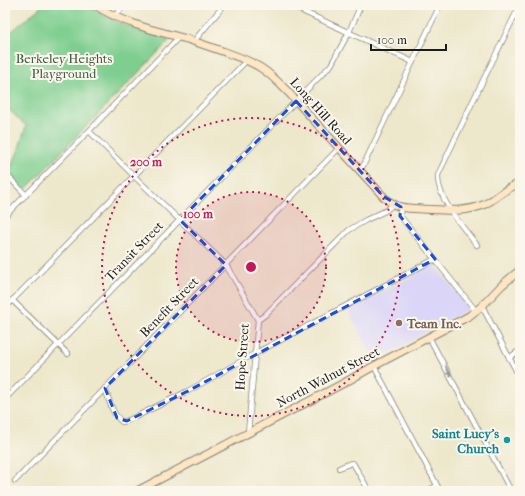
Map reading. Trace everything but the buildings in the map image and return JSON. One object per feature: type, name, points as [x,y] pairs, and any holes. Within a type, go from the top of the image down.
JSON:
[{"type":"main road","name":"Long Hill Road","points":[[95,5],[115,16],[140,26],[179,37],[247,60],[262,69],[272,76],[385,198],[393,204],[401,207],[450,210],[468,209],[491,201],[510,188],[520,184]]},
{"type":"main road","name":"North Walnut Street","points":[[137,491],[344,383],[476,311],[502,285],[520,270]]},
{"type":"street","points":[[115,16],[124,5]]},
{"type":"street","points":[[194,42],[224,5]]},
{"type":"street","points":[[289,5],[413,62]]},
{"type":"street","name":"Transit Street","points":[[5,399],[331,65],[349,32],[361,5]]},
{"type":"street","points":[[360,171],[440,5]]},
{"type":"street","points":[[477,245],[450,210],[438,178],[439,173],[520,5]]},
{"type":"street","points":[[5,216],[179,37]]},
{"type":"street","points":[[5,308],[247,60]]},
{"type":"street","name":"Hope Street","points":[[89,131],[226,265],[258,320],[248,433]]},
{"type":"street","name":"Benefit Street","points":[[15,481],[339,148]]},
{"type":"street","points":[[5,173],[26,195]]},
{"type":"street","points":[[258,320],[265,315],[349,230],[387,210],[393,204]]},
{"type":"street","points":[[401,207],[401,217],[476,311]]},
{"type":"street","points":[[105,388],[117,418],[122,422],[126,421],[188,391],[254,354],[435,259]]},
{"type":"street","points":[[12,300],[68,354]]},
{"type":"street","points":[[482,306],[520,378]]},
{"type":"street","points":[[429,337],[511,491]]},
{"type":"street","points":[[510,358],[520,350]]},
{"type":"street","points":[[374,366],[440,491]]},
{"type":"street","points":[[339,468],[353,463],[369,491]]},
{"type":"street","points":[[427,491],[438,486]]},
{"type":"highlighted area","points":[[296,101],[383,196],[401,207],[400,216],[435,259],[188,391],[127,421],[117,418],[105,388],[226,265],[180,220]]},
{"type":"shaded area","name":"Team Inc.","points":[[434,264],[469,307],[469,309],[375,361],[348,311]]},
{"type":"green space","name":"Berkeley Heights Playground","points":[[43,5],[86,5],[125,25],[166,38],[168,42],[23,192],[7,176],[17,154],[26,126],[5,106],[5,37]]},
{"type":"place","name":"Team Inc.","points":[[399,323]]},
{"type":"place","name":"Saint Lucy's Church","points":[[507,440]]}]
